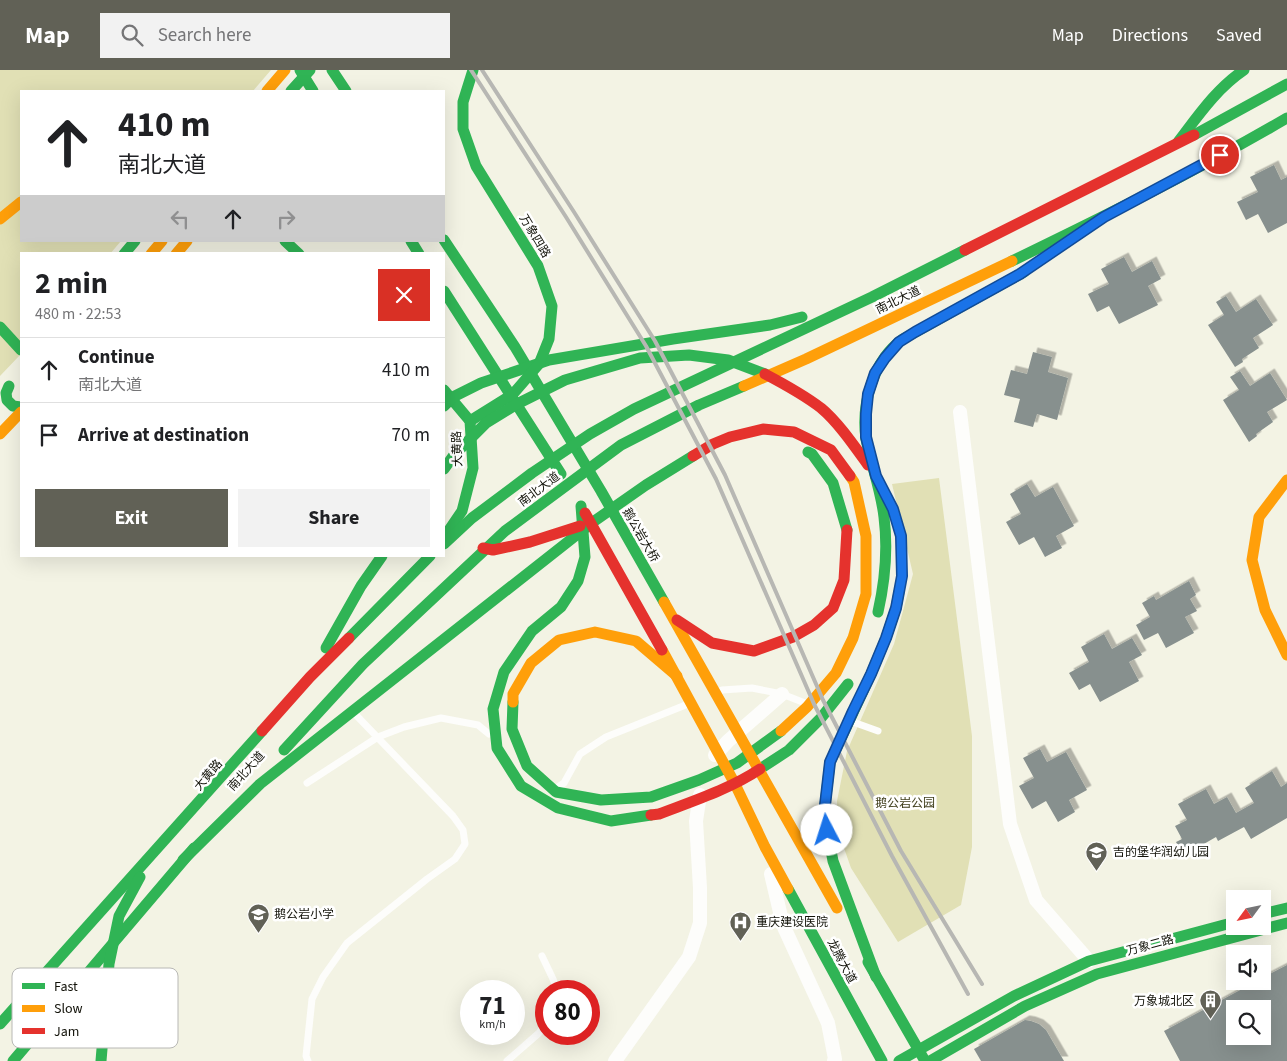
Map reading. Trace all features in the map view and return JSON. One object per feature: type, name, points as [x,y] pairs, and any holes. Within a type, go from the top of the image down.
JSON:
[{"type":"main road","points":[[268,90],[285,70]]},
{"type":"main road","points":[[300,70],[344,90]]},
{"type":"main road","points":[[293,90],[310,70]]},
{"type":"main road","name":"万象四路","points":[[470,421],[513,394],[539,364],[549,339],[552,306],[538,266],[476,166],[463,129],[464,102],[472,70]]},
{"type":"main road","name":"南北大道","points":[[1177,144],[1221,88],[1244,70]]},
{"type":"main road","name":"南北大道","points":[[445,543],[472,518],[532,473],[590,434],[634,409],[872,297],[1177,144],[1287,84]]},
{"type":"main road","name":"南北大道","points":[[92,968],[184,860],[363,664],[506,531],[621,445],[699,405],[806,359],[1104,217],[1237,147],[1287,118]]},
{"type":"main road","name":"南北大道","points":[[1237,147],[1287,129]]},
{"type":"main road","points":[[0,219],[20,203]]},
{"type":"main road","points":[[875,620],[886,563],[884,517],[866,437],[868,394],[875,373],[899,342],[1020,274],[1104,217]]},
{"type":"main road","points":[[126,252],[134,242]]},
{"type":"main road","points":[[153,252],[161,242]]},
{"type":"main road","points":[[178,252],[186,242]]},
{"type":"main road","points":[[286,242],[297,252]]},
{"type":"main road","name":"鹅公岩大桥","points":[[445,242],[515,347],[601,492],[804,849]]},
{"type":"main road","points":[[445,293],[581,506],[677,676],[735,784],[765,847]]},
{"type":"main road","points":[[445,405],[453,397],[481,383],[549,360],[770,325],[872,297]]},
{"type":"main road","points":[[0,327],[20,349]]},
{"type":"main road","points":[[445,468],[454,455],[486,423],[517,404],[565,380],[640,358],[689,355],[728,360],[764,373],[822,409],[846,435],[876,476],[896,518]]},
{"type":"main road","points":[[0,396],[12,382],[6,394],[7,401],[13,407],[20,407]]},
{"type":"main road","name":"大黄路","points":[[445,391],[470,421],[473,468],[462,511],[445,537]]},
{"type":"main road","points":[[0,434],[20,413]]},
{"type":"main road","points":[[674,618],[712,643],[754,651],[793,638],[814,625],[833,608],[844,580],[848,532],[833,483],[812,454],[763,430]]},
{"type":"main road","points":[[184,860],[260,784],[593,522],[646,485],[713,444],[730,437],[763,430],[794,432],[831,450],[854,482],[866,536],[866,594],[853,638],[836,673],[807,707],[783,730],[737,763],[699,780],[651,797],[600,800],[556,792],[528,766],[512,729],[513,694],[531,663],[559,640],[595,632],[636,641],[677,676]]},
{"type":"main road","points":[[1287,480],[1259,517],[1252,560],[1265,610],[1287,655]]},
{"type":"main road","points":[[581,506],[585,557],[578,581],[562,607],[532,632],[504,672],[493,709],[497,748],[522,786],[558,808],[611,821],[660,814],[718,791],[753,774],[789,750],[821,718],[846,687],[854,671]]},
{"type":"main road","points":[[445,535],[456,541],[493,550],[530,542],[593,522]]},
{"type":"main road","points":[[310,677],[361,586],[381,557]]},
{"type":"main road","name":"大黄路","points":[[109,968],[119,916],[140,876],[242,756],[431,557]]},
{"type":"main road","name":"南北大道","points":[[50,968],[310,677],[431,557]]},
{"type":"main road","points":[[876,977],[833,862],[824,814],[830,762],[886,638],[896,608],[900,584]]},
{"type":"main road","name":"龙腾大道","points":[[765,847],[848,1002],[882,1061]]},
{"type":"main road","name":"龙腾大道","points":[[804,849],[925,1061]]},
{"type":"main road","points":[[1271,912],[1287,908]]},
{"type":"main road","name":"万象二路","points":[[930,1061],[1025,1006],[1097,974],[1287,923]]},
{"type":"main road","name":"万象二路","points":[[899,1061],[1014,996],[1089,960],[1226,924]]},
{"type":"main road","points":[[848,1002],[876,1061]]},
{"type":"main road","name":"南北大道","points":[[0,1024],[12,1011]]},
{"type":"main road","name":"南北大道","points":[[13,1061],[24,1048]]},
{"type":"main road","name":"大黄路","points":[[101,1061],[102,1048]]},
{"type":"street","points":[[960,412],[1010,824],[1036,900],[1089,960]]},
{"type":"street","points":[[615,1061],[689,957],[700,923],[696,820],[705,765],[782,694]]},
{"type":"street","points":[[765,847],[783,925],[828,1024],[834,1061]]},
{"type":"lane","points":[[704,697],[722,690],[752,688],[782,694],[834,714]]},
{"type":"lane","points":[[332,690],[338,696]]},
{"type":"lane","points":[[510,754],[526,783],[546,793],[564,783],[580,754],[606,737],[695,701]]},
{"type":"lane","points":[[308,1061],[306,1056],[312,999],[323,977],[347,943],[426,879],[455,859],[465,844],[463,830],[453,816],[345,703]]},
{"type":"lane","points":[[307,783],[378,736],[404,727],[441,718],[478,725],[506,747]]},
{"type":"lane","points":[[843,718],[878,731]]},
{"type":"lane","points":[[542,956],[554,980]]},
{"type":"lane","points":[[507,1061],[535,1036]]},
{"type":"green space","points":[[0,70],[271,70],[254,90],[20,90],[20,242],[120,242],[112,252],[20,252],[20,355],[0,376]]},
{"type":"green space","name":"鹅公岩公园","points":[[939,478],[972,736],[972,847],[961,905],[898,942],[851,868],[838,831],[837,801],[847,751],[894,644],[913,574],[892,484]]},
{"type":"building","points":[[1274,165],[1281,180],[1287,177],[1287,223],[1268,233],[1258,214],[1246,220],[1237,202],[1258,192],[1250,177]]},
{"type":"building","points":[[1124,257],[1132,272],[1152,261],[1161,279],[1148,286],[1158,305],[1119,324],[1109,306],[1097,312],[1088,294],[1109,284],[1101,269]]},
{"type":"building","points":[[1226,296],[1236,312],[1256,299],[1273,325],[1253,338],[1259,348],[1242,359],[1243,362],[1235,367],[1208,325],[1224,315],[1216,302]]},
{"type":"building","points":[[1033,352],[1052,357],[1048,372],[1068,378],[1057,420],[1037,414],[1033,427],[1014,422],[1020,399],[1004,395],[1011,370],[1027,374]]},
{"type":"building","points":[[1240,371],[1250,386],[1270,373],[1287,400],[1267,412],[1273,422],[1256,434],[1257,436],[1249,442],[1223,400],[1239,390],[1230,377]]},
{"type":"building","points":[[1027,484],[1035,497],[1053,487],[1074,526],[1056,536],[1062,548],[1045,557],[1034,537],[1019,545],[1006,522],[1021,514],[1010,494]]},
{"type":"building","points":[[1189,581],[1196,595],[1190,599],[1197,611],[1185,617],[1194,633],[1166,648],[1158,633],[1144,640],[1136,625],[1150,617],[1142,603],[1154,596],[1156,600]]},
{"type":"building","points":[[1104,634],[1112,649],[1132,638],[1142,655],[1129,662],[1139,681],[1100,702],[1090,684],[1079,690],[1069,673],[1089,662],[1081,647]]},
{"type":"building","points":[[1040,749],[1047,762],[1066,752],[1087,790],[1069,800],[1075,812],[1058,822],[1046,801],[1032,809],[1019,786],[1034,778],[1023,758]]},
{"type":"building","points":[[1272,771],[1281,787],[1287,783],[1287,818],[1251,839],[1244,827],[1218,841],[1216,837],[1183,856],[1176,842],[1182,839],[1175,826],[1187,820],[1178,804],[1206,789],[1214,804],[1227,797],[1236,813],[1254,803],[1245,788]]},
{"type":"building","name":"万象城北区","points":[[1287,965],[1287,1061],[1180,1061],[1164,1031],[1240,990],[1271,990],[1271,973]]},
{"type":"building","points":[[1025,1020],[1039,1024],[1046,1030],[1064,1061],[981,1061],[974,1049]]},
{"type":"railway","points":[[471,70],[566,217],[646,346],[716,479],[814,704],[892,856],[968,994]]},
{"type":"railway","points":[[482,70],[655,341],[725,475],[823,700],[901,851],[982,984]]},
{"type":"traffic: fast","points":[[300,70],[312,90]]},
{"type":"traffic: fast","points":[[292,90],[310,70]]},
{"type":"traffic: fast","points":[[332,70],[345,90]]},
{"type":"traffic: fast","points":[[470,421],[513,394],[539,364],[549,339],[552,306],[538,266],[476,166],[463,129],[463,102],[473,70]]},
{"type":"traffic: fast","points":[[1178,142],[1216,94],[1244,70]]},
{"type":"traffic: fast","points":[[1194,135],[1287,84]]},
{"type":"traffic: fast","points":[[1012,261],[1151,192],[1287,118]]},
{"type":"traffic: fast","points":[[126,252],[134,242]]},
{"type":"traffic: fast","points":[[286,242],[297,252]]},
{"type":"traffic: fast","points":[[412,242],[418,252]]},
{"type":"traffic: fast","points":[[445,242],[515,347],[601,491],[664,602]]},
{"type":"traffic: fast","points":[[445,543],[472,518],[532,473],[590,434],[634,409],[872,297],[965,250]]},
{"type":"traffic: fast","points":[[878,612],[885,565],[886,541],[883,507],[866,439],[865,412],[871,384],[884,359],[903,339],[1024,272]]},
{"type":"traffic: fast","points":[[445,293],[561,474]]},
{"type":"traffic: fast","points":[[445,405],[453,397],[481,383],[549,360],[770,325],[802,317]]},
{"type":"traffic: fast","points":[[0,327],[20,349]]},
{"type":"traffic: fast","points":[[445,468],[454,455],[486,423],[517,404],[565,380],[640,358],[689,355],[728,360],[765,374]]},
{"type":"traffic: fast","points":[[9,386],[6,393],[7,400],[13,406],[20,407]]},
{"type":"traffic: fast","points":[[284,750],[363,664],[505,531],[621,445],[699,405],[744,386]]},
{"type":"traffic: fast","points":[[445,391],[470,421],[473,468],[462,511],[447,533]]},
{"type":"traffic: fast","points":[[808,452],[812,454],[833,483],[847,530]]},
{"type":"traffic: fast","points":[[183,860],[260,784],[593,522],[646,485],[693,456]]},
{"type":"traffic: fast","points":[[581,506],[585,557],[578,581],[561,607],[532,631],[504,672],[493,709],[497,748],[521,786],[558,808],[611,821],[651,815]]},
{"type":"traffic: fast","points":[[326,648],[361,586],[381,557]]},
{"type":"traffic: fast","points":[[349,638],[429,557]]},
{"type":"traffic: fast","points":[[876,977],[833,861],[824,814],[830,762],[886,638],[899,592]]},
{"type":"traffic: fast","points":[[760,769],[789,750],[821,718],[848,684]]},
{"type":"traffic: fast","points":[[513,702],[512,729],[527,766],[556,792],[601,800],[651,797],[699,780],[737,763],[781,731]]},
{"type":"traffic: fast","points":[[50,968],[262,731]]},
{"type":"traffic: fast","points":[[92,968],[194,848]]},
{"type":"traffic: fast","points":[[109,968],[119,916],[140,877]]},
{"type":"traffic: fast","points":[[788,889],[882,1061]]},
{"type":"traffic: fast","points":[[1271,912],[1287,908]]},
{"type":"traffic: fast","points":[[930,1061],[1025,1006],[1097,974],[1287,923]]},
{"type":"traffic: fast","points":[[899,1061],[1014,996],[1089,961],[1226,924]]},
{"type":"traffic: fast","points":[[868,962],[925,1061]]},
{"type":"traffic: fast","points":[[0,1024],[12,1011]]},
{"type":"traffic: fast","points":[[13,1061],[24,1048]]},
{"type":"traffic: fast","points":[[101,1061],[102,1048]]},
{"type":"traffic: slow","points":[[268,90],[285,70]]},
{"type":"traffic: slow","points":[[0,219],[20,203]]},
{"type":"traffic: slow","points":[[153,252],[161,242]]},
{"type":"traffic: slow","points":[[178,252],[186,242]]},
{"type":"traffic: slow","points":[[744,386],[806,359],[1012,261]]},
{"type":"traffic: slow","points":[[0,434],[20,413]]},
{"type":"traffic: slow","points":[[781,731],[807,707],[836,673],[853,638],[866,594],[866,536],[854,482],[850,476]]},
{"type":"traffic: slow","points":[[1287,480],[1259,517],[1252,560],[1265,610],[1287,655]]},
{"type":"traffic: slow","points":[[664,602],[837,908]]},
{"type":"traffic: slow","points":[[513,702],[513,694],[531,663],[559,640],[595,632],[636,641],[677,676]]},
{"type":"traffic: slow","points":[[662,650],[735,784],[765,847],[788,889]]},
{"type":"traffic: jam","points":[[965,250],[1194,135]]},
{"type":"traffic: jam","points":[[765,374],[801,394],[821,408],[840,427],[868,465]]},
{"type":"traffic: jam","points":[[693,456],[713,444],[730,437],[763,429],[794,432],[831,450],[850,476]]},
{"type":"traffic: jam","points":[[585,513],[662,650]]},
{"type":"traffic: jam","points":[[483,548],[493,550],[530,542],[580,526]]},
{"type":"traffic: jam","points":[[677,620],[712,643],[754,651],[793,637],[814,625],[833,608],[844,580],[847,530]]},
{"type":"traffic: jam","points":[[262,731],[310,677],[349,638]]},
{"type":"traffic: jam","points":[[651,815],[659,814],[711,794],[736,783],[760,769]]},
{"type":"place","name":"吉的堡华润幼儿园","points":[[1097,871]]},
{"type":"place","name":"鹅公岩小学","points":[[258,933]]},
{"type":"place","name":"重庆建设医院","points":[[740,941]]},
{"type":"place","name":"万象城北区","points":[[1210,1020]]},
{"type":"route","points":[[827,830],[824,814],[830,762],[886,638],[896,608],[902,576],[901,536],[893,509],[876,476],[866,437],[868,394],[875,373],[899,342],[1020,274],[1104,217],[1220,155]]}]
